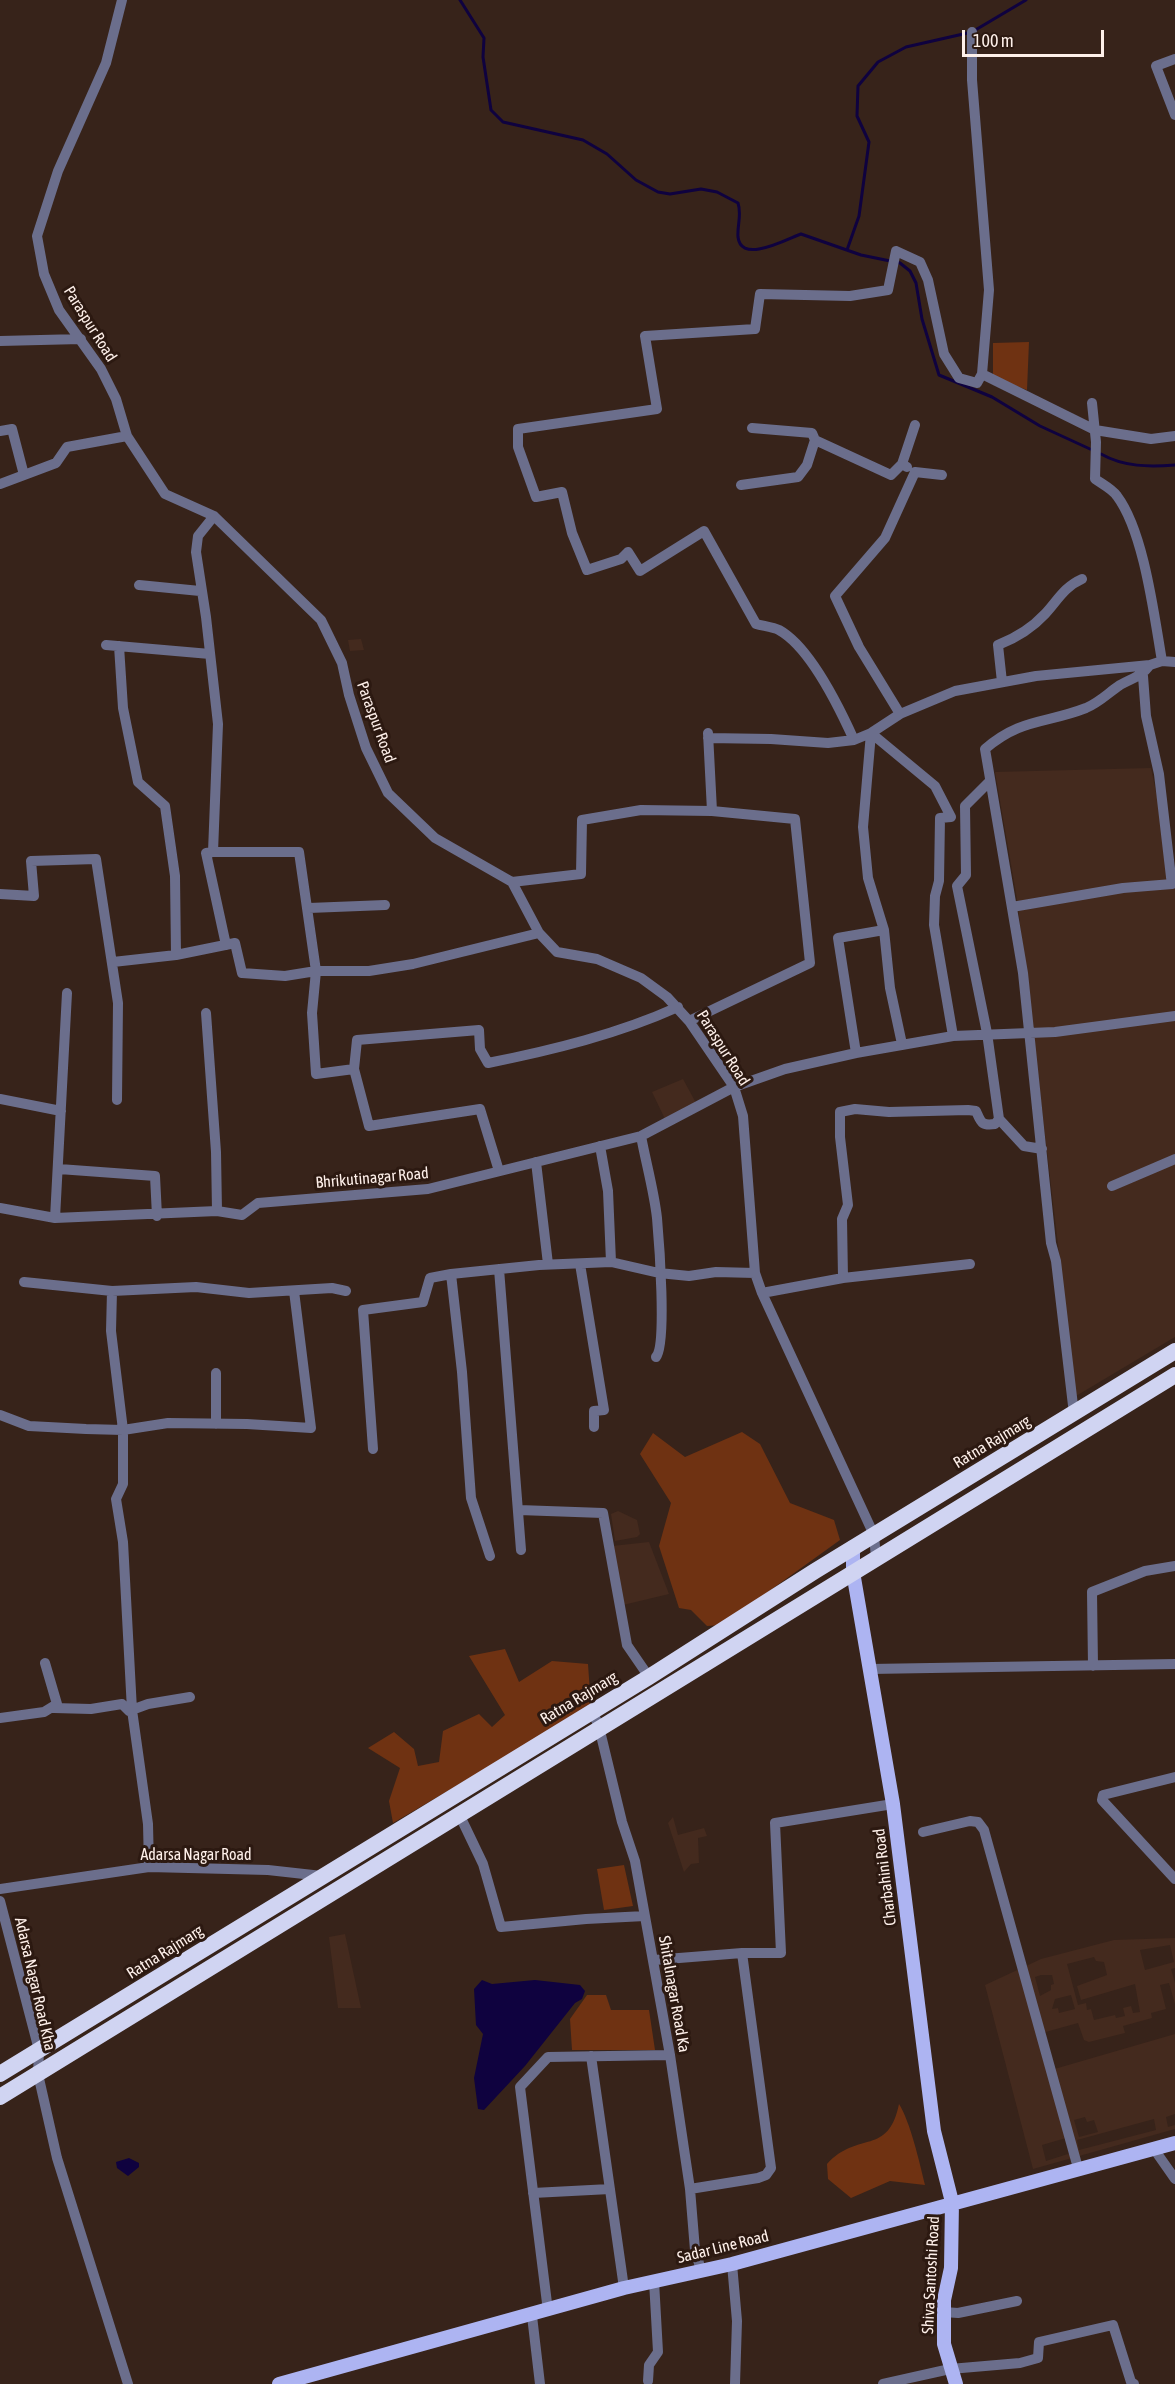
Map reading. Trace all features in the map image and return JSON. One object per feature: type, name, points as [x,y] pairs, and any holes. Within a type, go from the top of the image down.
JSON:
[{"type":"highway","name":"Ratna Rajmarg","points":[[0,2074],[649,1677],[853,1547],[1175,1351]]},
{"type":"highway","points":[[0,2097],[1175,1375]]},
{"type":"main road","name":"Charbahini Road","points":[[853,1547],[853,1572],[893,1804],[922,2055],[934,2131],[952,2202]]},
{"type":"main road","name":"Sadar Line Road","points":[[279,2384],[532,2316],[624,2288],[732,2264],[952,2202],[1175,2143]]},
{"type":"main road","name":"Shiva Santoshi Road","points":[[952,2202],[951,2268],[944,2313],[944,2344],[956,2384]]},
{"type":"street","name":"Paraspur Road","points":[[122,0],[106,63],[58,171],[37,236],[48,283],[59,310],[81,339],[116,399],[128,436],[165,494],[214,516],[321,620],[342,663],[349,695],[366,748],[388,793],[435,838],[512,882],[539,933],[557,952],[597,959],[640,978],[678,1007],[734,1087],[743,1116],[755,1273],[762,1293],[874,1535],[876,1558]]},
{"type":"street","points":[[854,740],[836,701],[807,657],[779,630],[756,624],[704,531],[640,571],[628,552],[621,559],[587,570],[572,533],[562,492],[536,497],[518,447],[518,429],[657,409],[645,336],[755,329],[760,294],[850,296],[888,290],[896,251],[920,262],[928,280],[944,354],[959,378],[977,383],[982,374],[989,290],[972,80],[972,32]]},
{"type":"street","points":[[1175,59],[1156,66],[1175,115]]},
{"type":"street","points":[[0,341],[81,339]]},
{"type":"street","points":[[982,374],[1095,430],[1150,439],[1175,436]]},
{"type":"street","points":[[1092,403],[1095,430],[1095,479],[1116,494],[1132,522],[1153,610],[1162,661]]},
{"type":"street","points":[[815,440],[891,475],[902,464],[915,425]]},
{"type":"street","points":[[741,485],[798,477],[807,465],[815,440],[812,433],[752,428]]},
{"type":"street","points":[[0,431],[12,429],[24,475]]},
{"type":"street","points":[[0,484],[56,463],[67,447],[128,436]]},
{"type":"street","points":[[902,464],[915,471],[942,475]]},
{"type":"street","points":[[900,714],[859,647],[835,596],[885,538],[915,471]]},
{"type":"street","points":[[213,852],[218,724],[196,552],[198,536],[214,516]]},
{"type":"street","points":[[1002,682],[998,645],[1025,633],[1045,614],[1067,585],[1082,579]]},
{"type":"street","points":[[139,585],[200,591]]},
{"type":"street","points":[[105,645],[210,654]]},
{"type":"street","points":[[120,646],[123,708],[138,782],[165,806],[175,876],[176,955]]},
{"type":"street","points":[[712,811],[708,736],[828,744],[854,740],[871,733],[900,714],[955,691],[1036,676],[1150,665],[1162,661],[1175,662]]},
{"type":"street","points":[[1012,907],[1123,888],[1174,883],[1160,774],[1146,716],[1143,676],[1150,665]]},
{"type":"street","points":[[1074,1414],[1056,1261],[1051,1243],[1042,1149],[1012,907],[985,749],[1002,735],[1020,725],[1047,721],[1085,708],[1103,700],[1121,684],[1143,676]]},
{"type":"street","points":[[871,733],[863,827],[868,878],[884,930],[890,988],[902,1044]]},
{"type":"street","points":[[871,733],[935,786],[951,817],[940,818],[939,881],[935,896],[934,925],[953,1036]]},
{"type":"street","points":[[990,781],[965,806],[966,875],[957,886],[987,1033],[999,1119],[1024,1146],[1042,1149]]},
{"type":"street","points":[[512,882],[581,874],[582,820],[641,810],[712,811],[795,819],[810,963],[689,1021]]},
{"type":"street","points":[[226,945],[206,854],[213,852],[299,852],[309,908],[316,971],[312,1013],[316,1074],[354,1069]]},
{"type":"street","points":[[0,894],[34,896],[31,861],[96,859],[118,1002],[117,1100]]},
{"type":"street","points":[[309,908],[385,905]]},
{"type":"street","points":[[856,1053],[838,938],[884,930]]},
{"type":"street","points":[[113,962],[176,955],[235,943],[242,973],[285,976],[316,971],[369,971],[414,964],[539,933]]},
{"type":"street","points":[[55,1218],[67,993]]},
{"type":"street","points":[[499,1171],[480,1109],[369,1126],[354,1069],[357,1040],[479,1030],[480,1049],[488,1063],[532,1054],[626,1028],[678,1007]]},
{"type":"street","points":[[206,1013],[217,1211]]},
{"type":"street","name":"Bhrikutinagar Road","points":[[0,1208],[55,1218],[157,1216],[217,1211],[242,1215],[258,1203],[428,1189],[641,1136],[734,1087],[785,1069],[856,1053],[953,1036],[1028,1031],[1055,1032],[1175,1016]]},
{"type":"street","points":[[0,1099],[61,1111]]},
{"type":"street","points":[[843,1278],[842,1220],[848,1205],[840,1137],[840,1113],[855,1109],[889,1112],[968,1110],[976,1111],[979,1122],[983,1124],[995,1124],[999,1119]]},
{"type":"street","points":[[641,1136],[657,1217],[662,1332],[660,1352],[656,1357]]},
{"type":"street","points":[[600,1146],[608,1191],[611,1262]]},
{"type":"street","points":[[1112,1186],[1175,1159]]},
{"type":"street","points":[[536,1162],[548,1264]]},
{"type":"street","points":[[59,1169],[155,1176],[157,1216]]},
{"type":"street","points":[[373,1449],[363,1310],[423,1302],[430,1278],[548,1264],[611,1262],[659,1273],[689,1276],[716,1272],[755,1273]]},
{"type":"street","points":[[580,1264],[604,1410],[594,1411],[594,1427]]},
{"type":"street","points":[[762,1293],[843,1278],[970,1264]]},
{"type":"street","points":[[499,1269],[521,1550]]},
{"type":"street","points":[[452,1274],[471,1498],[490,1556]]},
{"type":"street","points":[[24,1282],[112,1291],[196,1287],[249,1293],[332,1288],[346,1291]]},
{"type":"street","points":[[112,1291],[111,1331],[123,1430],[123,1484],[116,1499],[123,1542],[132,1710],[148,1824],[149,1867]]},
{"type":"street","points":[[0,1415],[29,1426],[123,1430],[168,1423],[311,1428],[294,1291]]},
{"type":"street","points":[[216,1373],[216,1424]]},
{"type":"street","points":[[519,1510],[603,1513],[627,1645],[649,1677]]},
{"type":"street","points":[[1093,1666],[1090,1596],[1092,1592],[1138,1573],[1175,1566]]},
{"type":"street","points":[[45,1662],[57,1704],[54,1708]]},
{"type":"street","points":[[870,1669],[1175,1664]]},
{"type":"street","points":[[0,1718],[44,1712],[54,1708],[91,1709],[122,1704],[129,1711],[148,1704],[190,1697]]},
{"type":"street","name":"Shitalnagar Road Ka","points":[[592,1710],[599,1727],[622,1822],[635,1861],[670,2055],[690,2189],[695,2250],[701,2270]]},
{"type":"street","points":[[1175,1777],[1103,1795],[1102,1800],[1175,1879]]},
{"type":"street","points":[[654,1960],[742,1953],[782,1953],[775,1823],[893,1804]]},
{"type":"street","points":[[460,1815],[483,1864],[501,1927],[586,1919],[645,1917]]},
{"type":"street","points":[[923,1832],[970,1821],[978,1822],[984,1830],[1078,2168]]},
{"type":"street","name":"Adarsa Nagar Road","points":[[0,1889],[149,1867],[268,1870],[322,1875]]},
{"type":"street","name":"Adarsa Nagar Road Kha","points":[[0,1901],[39,2050],[38,2074],[72,2210],[128,2384]]},
{"type":"street","points":[[690,2189],[758,2178],[766,2175],[771,2168],[742,1953]]},
{"type":"street","points":[[548,2311],[520,2087],[548,2057],[670,2055]]},
{"type":"street","points":[[591,2056],[624,2288]]},
{"type":"street","points":[[1154,2149],[1175,2179]]},
{"type":"street","points":[[533,2193],[610,2189]]},
{"type":"street","points":[[732,2264],[737,2321],[735,2384]]},
{"type":"street","points":[[648,2381],[649,2365],[658,2352],[654,2281]]},
{"type":"street","points":[[944,2313],[958,2313],[998,2303],[1017,2301]]},
{"type":"street","points":[[532,2316],[540,2384]]},
{"type":"street","points":[[883,2384],[950,2369],[1038,2358],[1039,2342],[1113,2325],[1131,2382],[1134,2384]]},
{"type":"shaded area","points":[[1029,342],[1027,390],[993,377],[993,343]]},
{"type":"shaded area","points":[[361,639],[364,650],[350,651],[348,640]]},
{"type":"shaded area","points":[[1151,768],[1173,874],[1175,874],[1175,1337],[1076,1396],[1017,899],[995,772]]},
{"type":"shaded area","points":[[683,1079],[696,1103],[665,1119],[652,1092]]},
{"type":"shaded area","points":[[742,1432],[760,1444],[790,1503],[834,1520],[840,1540],[722,1625],[707,1626],[691,1610],[679,1608],[659,1546],[671,1503],[640,1454],[653,1433],[685,1457]]},
{"type":"shaded area","points":[[618,1511],[637,1520],[640,1534],[637,1537],[615,1541],[611,1514]]},
{"type":"shaded area","points":[[649,1542],[669,1594],[623,1605],[612,1546]]},
{"type":"shaded area","points":[[505,1649],[519,1682],[552,1661],[588,1664],[591,1707],[393,1823],[389,1801],[400,1768],[368,1748],[394,1732],[414,1749],[418,1766],[439,1762],[443,1731],[479,1714],[492,1727],[505,1715],[469,1656]]},
{"type":"shaded area","points":[[673,1817],[678,1835],[704,1828],[707,1836],[698,1838],[699,1863],[691,1864],[684,1872],[668,1823]]},
{"type":"shaded area","points":[[624,1865],[633,1906],[604,1910],[597,1869]]},
{"type":"shaded area","points":[[345,1934],[361,2008],[338,2008],[329,1937]]},
{"type":"shaded area","points":[[1175,1938],[1175,1968],[1171,1969],[1175,1983],[1175,2004],[1169,1983],[1160,1985],[1166,2009],[1151,2013],[1152,2018],[1123,2026],[1125,2033],[1089,2042],[1084,2040],[1078,2023],[1042,2033],[1051,2070],[1175,2034],[1175,2114],[1166,2117],[1168,2127],[1175,2125],[1175,2129],[1033,2169],[985,1985],[1041,1959],[1114,1940]],"holes":[[[1170,1945],[1174,1962],[1145,1970],[1140,1950]],[[1094,1957],[1096,1961],[1104,1962],[1107,1975],[1077,1986],[1081,2000],[1135,1984],[1140,2012],[1133,2013],[1131,2006],[1123,2008],[1125,2016],[1116,2018],[1115,2015],[1094,2020],[1091,2009],[1087,2010],[1086,2003],[1078,2005],[1067,1964]],[[1052,1975],[1054,1984],[1051,1985],[1051,1990],[1040,1996],[1035,1977]],[[1071,1995],[1075,2009],[1059,2013],[1058,2008],[1052,2009],[1055,1999]],[[1085,2117],[1087,2122],[1094,2120],[1098,2132],[1079,2137],[1074,2120]],[[1154,2119],[1156,2130],[1079,2150],[1077,2140]],[[1066,2138],[1071,2153],[1046,2161],[1042,2145]]]},
{"type":"shaded area","points":[[482,1980],[492,1984],[535,1980],[580,1985],[585,1991],[582,1999],[575,2003],[525,2066],[484,2110],[478,2109],[474,2078],[483,2034],[476,2025],[474,1989]]},
{"type":"shaded area","points":[[587,1995],[606,1995],[611,2010],[649,2010],[655,2050],[572,2050],[570,2019]]},
{"type":"shaded area","points":[[899,2104],[911,2132],[925,2185],[890,2181],[851,2198],[828,2179],[827,2164],[850,2148],[880,2137],[894,2120]]},
{"type":"shaded area","points":[[129,2158],[139,2163],[139,2167],[128,2176],[117,2168],[116,2162]]},
{"type":"waterway","points":[[460,0],[484,38],[483,57],[491,110],[503,122],[583,140],[607,154],[636,180],[658,192],[670,194],[701,189],[717,192],[738,203],[740,212],[738,237],[741,245],[747,249],[766,248],[801,234],[861,255],[900,263],[910,271],[916,283],[922,319],[939,375],[992,397],[1040,426],[1090,449]]},
{"type":"waterway","points":[[847,250],[859,216],[869,142],[857,116],[858,86],[878,62],[906,47],[972,32],[1026,0]]},
{"type":"waterway","points":[[1101,454],[1137,465],[1175,465]]}]
